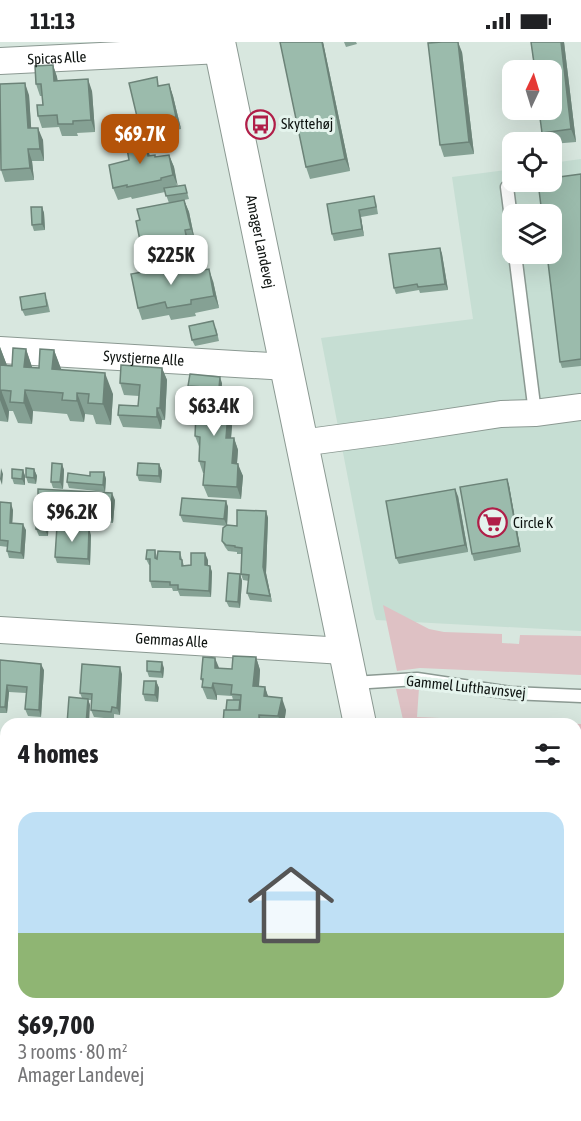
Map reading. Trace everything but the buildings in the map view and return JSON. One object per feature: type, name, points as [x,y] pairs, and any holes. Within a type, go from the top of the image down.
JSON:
[{"type":"street","name":"Spicas Alle","points":[[0,61],[220,46]]},
{"type":"street","name":"Amager Landevej","points":[[220,46],[359,718]]},
{"type":"street","name":"Syvstjerne Alle","points":[[0,350],[287,367]]},
{"type":"street","points":[[302,443],[501,414],[535,413],[581,407]]},
{"type":"street","name":"Gemmas Alle","points":[[0,630],[344,651]]},
{"type":"lane","points":[[516,264],[535,413]]},
{"type":"lane","name":"Gammel Lufthavnsvej","points":[[351,684],[417,679],[511,693],[581,696]]},
{"type":"shaded area","points":[[581,159],[581,631],[376,620],[374,614],[321,338],[473,319],[452,177],[502,170],[502,192],[562,192],[562,162]]},
{"type":"shaded area","points":[[383,605],[429,629],[444,632],[502,634],[502,643],[519,644],[520,635],[581,636],[581,675],[420,668],[397,671]]},
{"type":"shaded area","points":[[419,688],[417,717],[440,718],[403,718],[396,689]]},
{"type":"place","name":"Skyttehøj","points":[[260,124]]},
{"type":"place","name":"Circle K","points":[[492,523]]}]
